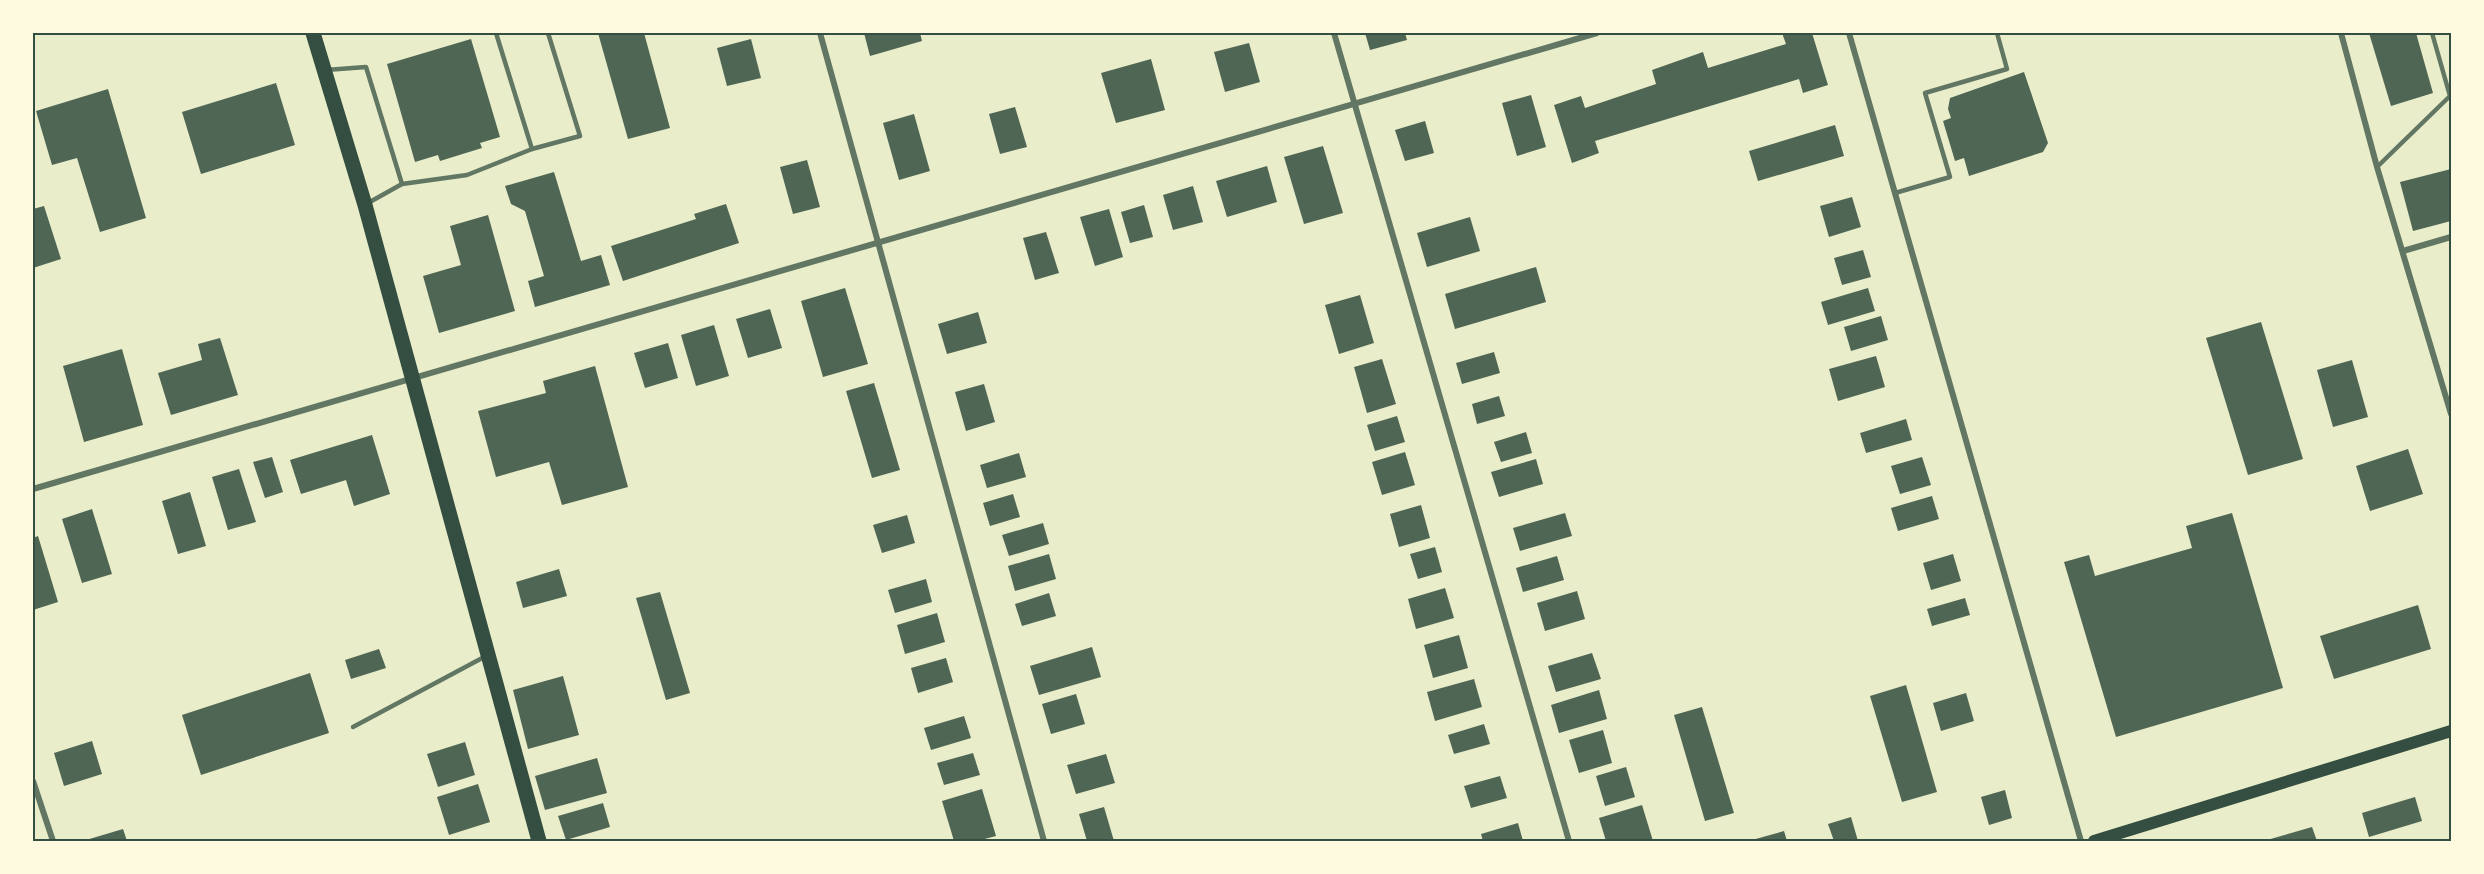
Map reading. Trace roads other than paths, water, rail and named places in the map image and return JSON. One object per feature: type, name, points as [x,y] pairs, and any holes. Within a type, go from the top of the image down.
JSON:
[{"type":"main road","points":[[313,33],[365,205],[414,380],[539,841]]},
{"type":"main road","points":[[2094,841],[2451,731]]},
{"type":"street","points":[[820,33],[1044,841]]},
{"type":"street","points":[[1334,33],[1569,841]]},
{"type":"street","points":[[33,489],[414,380],[877,242],[1597,33]]},
{"type":"street","points":[[1849,33],[2081,841]]},
{"type":"street","points":[[2342,33],[2377,167],[2451,414]]},
{"type":"street","points":[[2403,251],[2451,237]]},
{"type":"street","points":[[33,781],[52,841]]},
{"type":"lane","points":[[496,33],[532,149]]},
{"type":"lane","points":[[365,205],[402,184],[467,175],[532,149],[580,136],[548,33]]},
{"type":"lane","points":[[1895,193],[1950,177],[1925,93],[2007,69],[1996,33]]},
{"type":"lane","points":[[2377,167],[2450,96],[2432,33]]},
{"type":"lane","points":[[324,70],[366,67],[402,184]]},
{"type":"lane","points":[[352,727],[489,655]]}]
